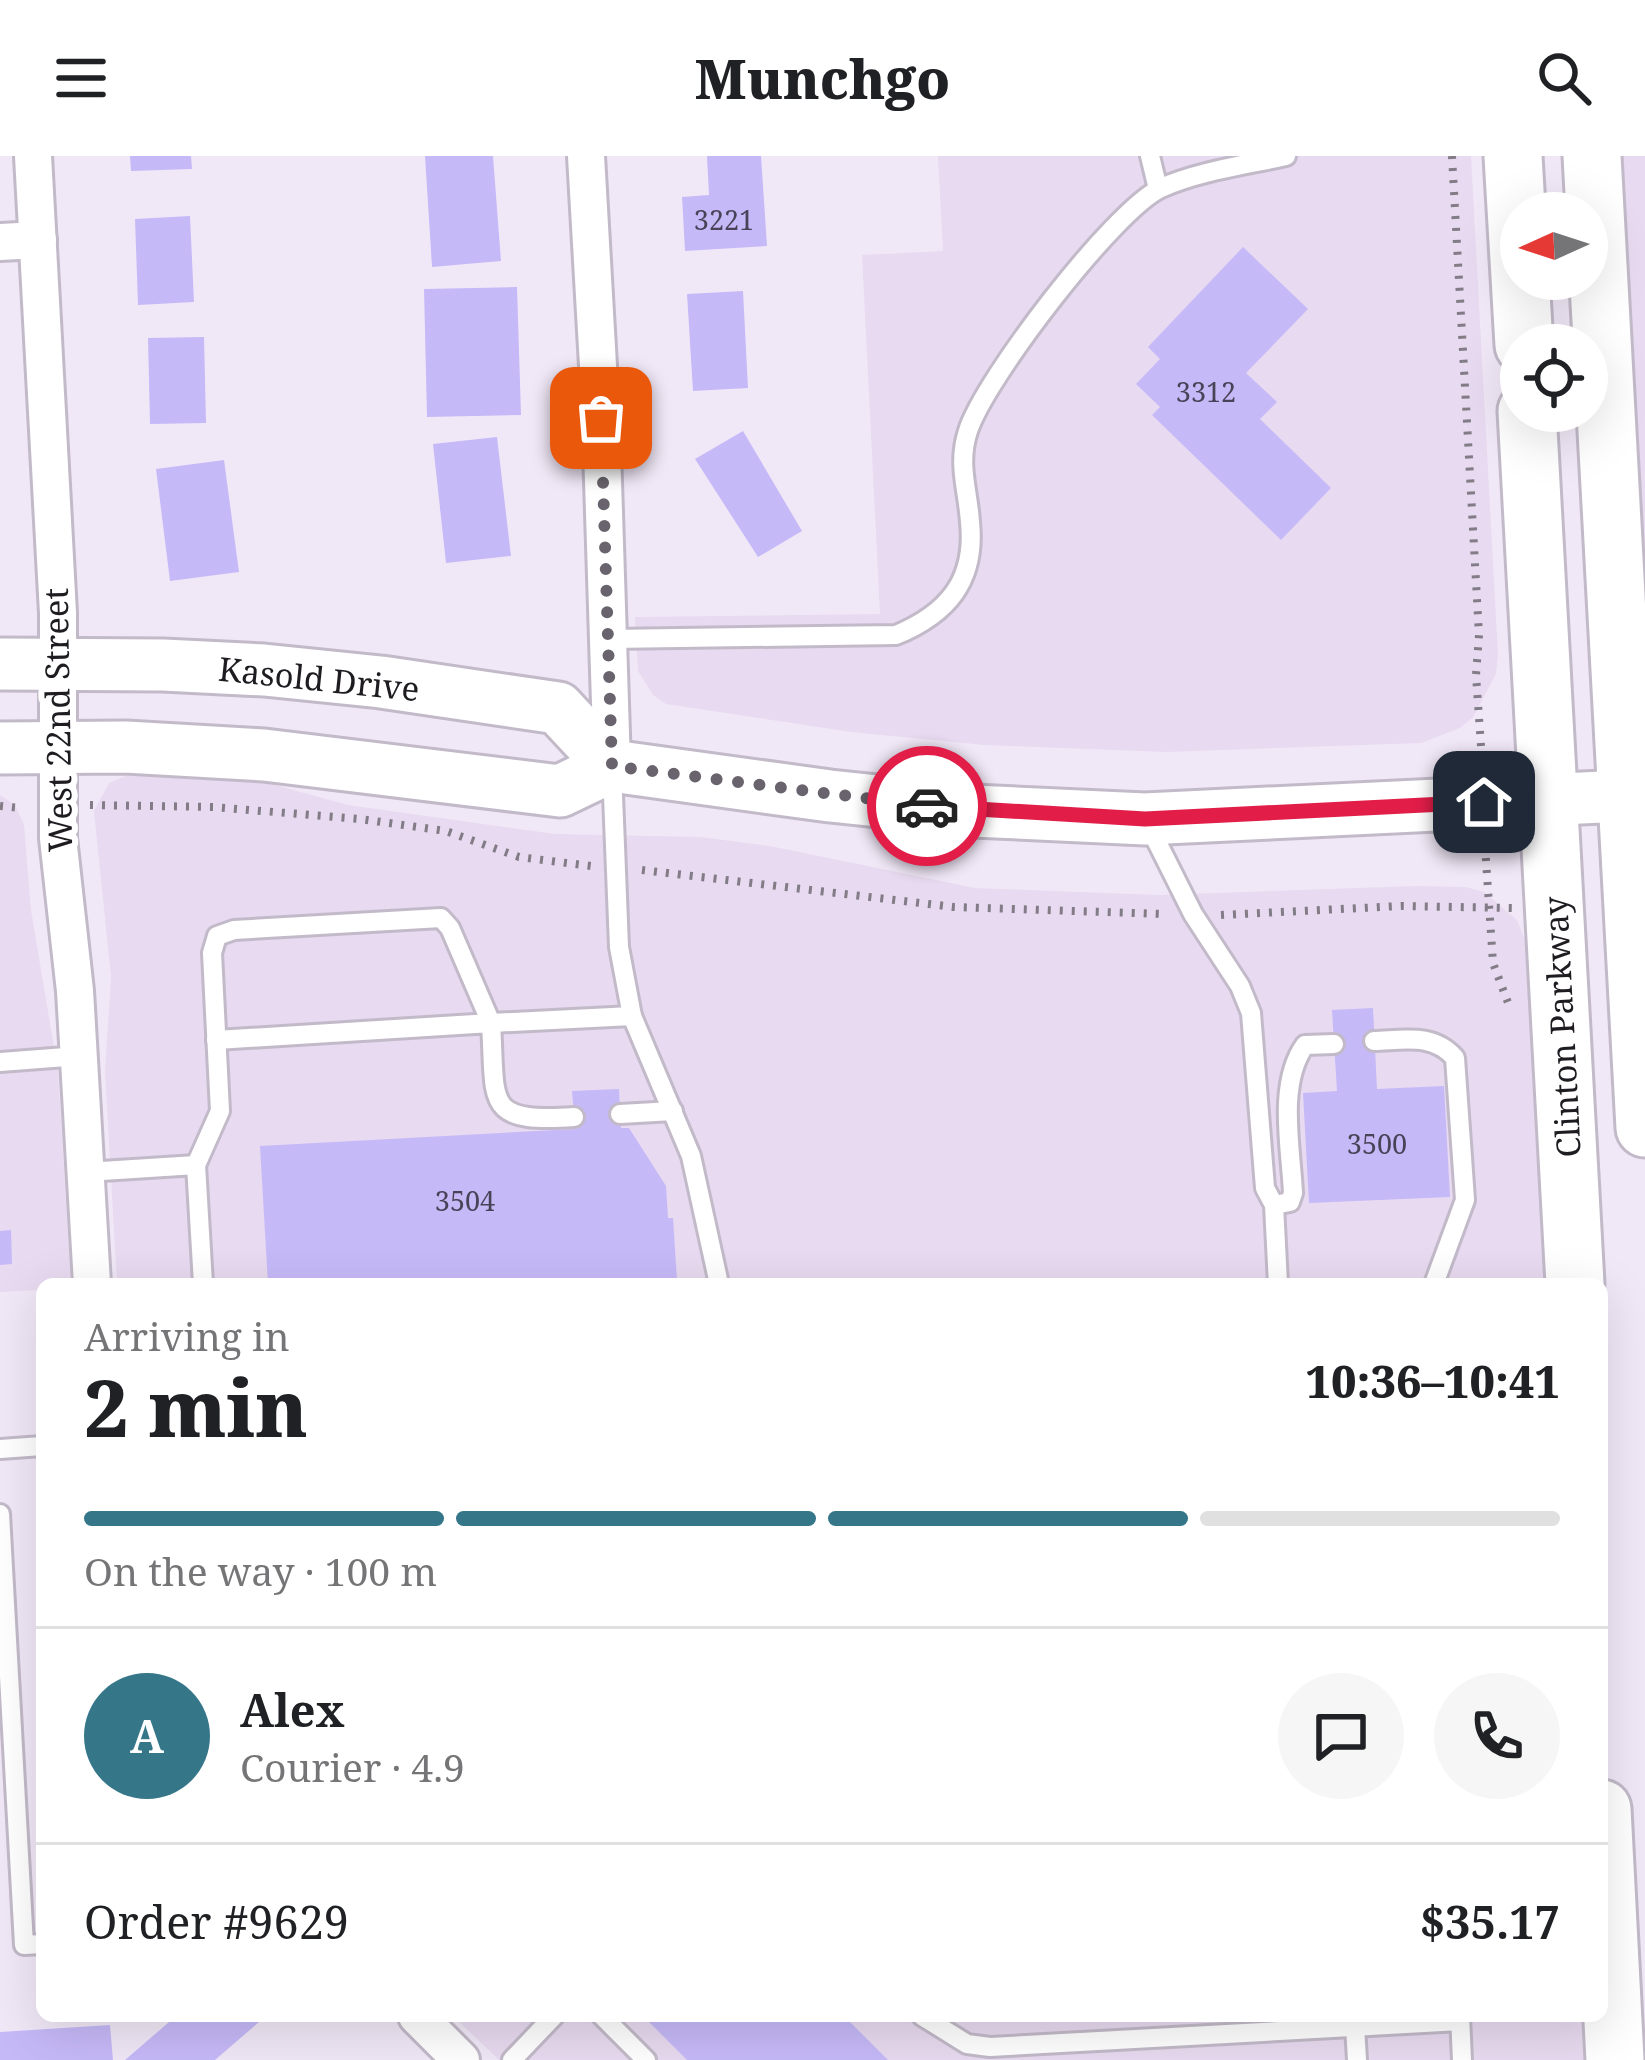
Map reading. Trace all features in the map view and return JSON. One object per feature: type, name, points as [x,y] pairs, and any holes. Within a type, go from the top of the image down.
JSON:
[{"type":"main road","points":[[1513,156],[1523,324]]},
{"type":"main road","points":[[1592,156],[1636,795],[1645,1128]]},
{"type":"main road","name":"Clinton Parkway","points":[[1528,432],[1575,1278]]},
{"type":"main road","name":"Kasold Drive","points":[[0,664],[264,670],[559,708],[612,766]]},
{"type":"main road","points":[[0,748],[264,755],[560,791],[612,766],[973,811],[1145,819],[1636,795]]},
{"type":"main road","points":[[1608,1925],[1615,2060]]},
{"type":"street","name":"West 22nd Street","points":[[33,156],[58,664],[57,807],[79,1056],[92,1278]]},
{"type":"street","points":[[586,156],[612,766]]},
{"type":"street","points":[[0,242],[38,240]]},
{"type":"street","points":[[423,2022],[461,2060]]},
{"type":"lane","points":[[1150,156],[1158,189]]},
{"type":"lane","points":[[610,639],[896,635],[928,621],[951,601],[965,572],[971,525],[961,474],[966,434],[979,403],[1092,250],[1158,189],[1286,156]]},
{"type":"lane","points":[[612,766],[619,947],[632,1016],[692,1156],[718,1278]]},
{"type":"lane","points":[[1145,819],[1251,1013],[1265,1188],[1274,1205],[1278,1278]]},
{"type":"lane","points":[[203,1278],[196,1165],[220,1111],[212,953],[217,936],[234,930],[442,918],[491,1023],[495,1088],[501,1105],[514,1117],[529,1120],[574,1117]]},
{"type":"lane","points":[[216,1040],[632,1016]]},
{"type":"lane","points":[[1374,1041],[1426,1039],[1444,1046],[1455,1058],[1465,1200],[1436,1278]]},
{"type":"lane","points":[[1274,1205],[1290,1202],[1293,1193],[1289,1097],[1297,1057],[1305,1046],[1334,1044]]},
{"type":"lane","points":[[0,1062],[79,1056]]},
{"type":"lane","points":[[620,1114],[673,1111]]},
{"type":"lane","points":[[86,1172],[196,1165]]},
{"type":"lane","points":[[0,1449],[36,1446]]},
{"type":"lane","points":[[0,1514],[24,1945],[36,1944]]},
{"type":"lane","points":[[512,2060],[548,2022]]},
{"type":"lane","points":[[608,2022],[646,2060]]},
{"type":"lane","points":[[932,2022],[967,2044],[990,2047],[1392,2022]]},
{"type":"lane","points":[[1460,2022],[1462,2060]]},
{"type":"lane","points":[[1355,2026],[1357,2060]]},
{"type":"path","points":[[1452,156],[1479,706]]},
{"type":"path","points":[[0,806],[213,807],[360,819],[446,831],[519,857],[578,866]]},
{"type":"path","points":[[666,872],[954,907],[1193,914],[1401,906],[1501,909]]},
{"type":"shaded area","points":[[938,156],[1471,156],[1498,655],[1496,674],[1473,717],[1460,728],[1421,743],[1166,752],[984,745],[851,732],[666,704],[653,695],[638,671],[635,617],[880,614],[862,255],[943,251]]},
{"type":"shaded area","points":[[1616,156],[1645,156],[1645,643]]},
{"type":"shaded area","points":[[133,773],[257,780],[348,805],[555,834],[700,837],[770,846],[975,888],[1159,895],[1415,886],[1484,892],[1517,920],[1531,955],[1549,1278],[117,1278],[105,1072],[111,977],[94,811],[109,783]]},
{"type":"shaded area","points":[[0,795],[15,805],[24,825],[31,910],[58,1071],[71,1278],[36,1278],[36,1290],[0,1292]]},
{"type":"shaded area","points":[[459,2022],[1588,2022],[1590,2060],[499,2060]]},
{"type":"building","points":[[130,156],[191,156],[192,169],[131,171]]},
{"type":"building","points":[[425,156],[493,156],[501,261],[432,267]]},
{"type":"building","points":[[707,156],[761,156],[767,246],[685,251],[682,197],[709,195]]},
{"type":"building","points":[[190,216],[194,302],[138,305],[135,219]]},
{"type":"building","points":[[1243,247],[1308,309],[1246,373],[1277,402],[1260,419],[1331,488],[1281,540],[1152,415],[1160,407],[1136,384],[1160,359],[1148,347]]},
{"type":"building","points":[[517,287],[521,415],[427,417],[424,289]]},
{"type":"building","points":[[743,291],[748,388],[693,391],[687,294]]},
{"type":"building","points":[[204,337],[206,423],[150,424],[148,338]]},
{"type":"building","points":[[743,431],[802,531],[758,557],[695,459]]},
{"type":"building","points":[[497,437],[511,556],[446,563],[433,444]]},
{"type":"building","points":[[224,460],[239,572],[170,581],[156,469]]},
{"type":"building","points":[[1373,1008],[1377,1089],[1444,1086],[1450,1197],[1309,1203],[1303,1093],[1337,1091],[1332,1010]]},
{"type":"building","points":[[619,1089],[621,1128],[629,1128],[666,1186],[677,1278],[268,1278],[260,1146],[575,1129],[572,1091]]},
{"type":"building","points":[[11,1230],[12,1264],[0,1265],[0,1231]]},
{"type":"building","points":[[169,2022],[259,2022],[215,2060],[125,2060]]},
{"type":"building","points":[[649,2022],[850,2022],[888,2060],[687,2060]]},
{"type":"building","points":[[110,2025],[113,2060],[0,2060],[0,2032]]},
{"type":"way so far","points":[[601,418],[612,766],[927,806]]},
{"type":"route","points":[[927,806],[1145,819],[1484,802]]}]
